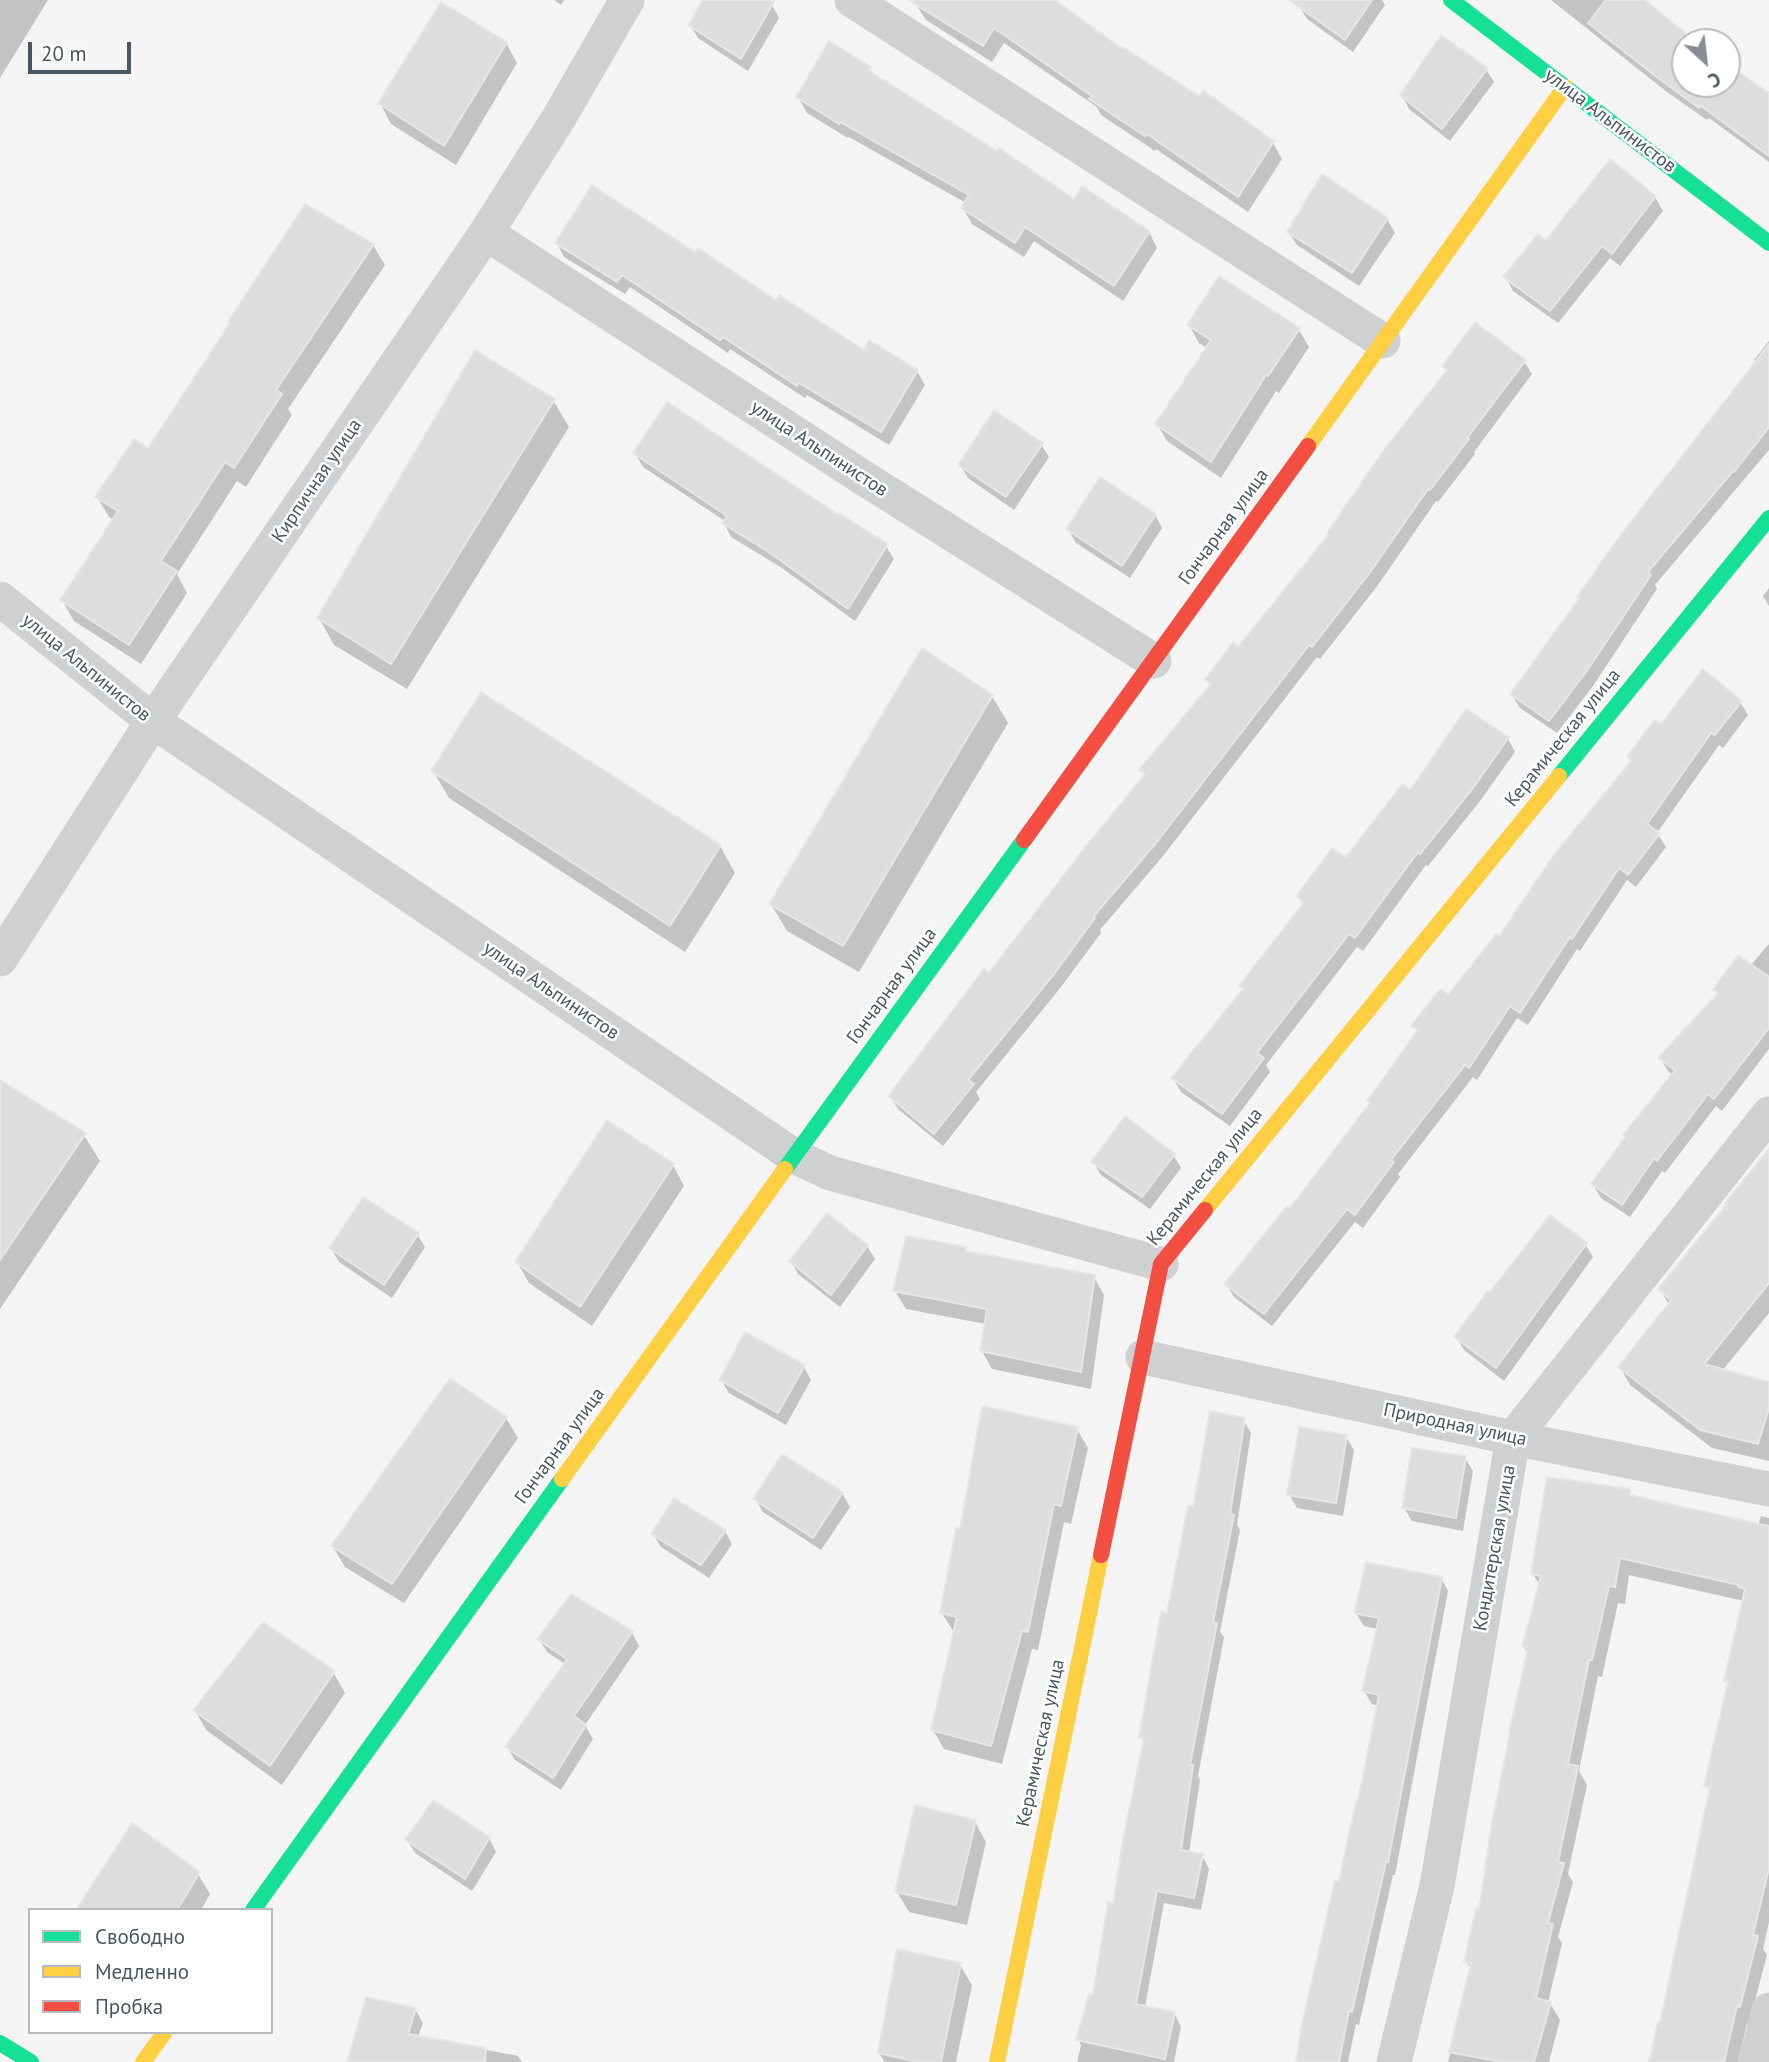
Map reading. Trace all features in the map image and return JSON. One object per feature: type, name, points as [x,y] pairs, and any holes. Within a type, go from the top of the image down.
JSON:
[{"type":"street","name":"Кирпичная улица","points":[[0,959],[153,721],[486,233],[560,116],[626,0]]},
{"type":"street","points":[[852,0],[1383,341]]},
{"type":"street","name":"улица Альпинистов","points":[[1451,0],[1769,243]]},
{"type":"street","name":"Гончарная улица","points":[[254,1908],[794,1156],[1154,661],[1564,87]]},
{"type":"street","name":"улица Альпинистов","points":[[486,233],[851,470],[1154,661]]},
{"type":"street","name":"Керамическая улица","points":[[997,2062],[1161,1264],[1769,518]]},
{"type":"street","name":"улица Альпинистов","points":[[0,599],[153,721],[794,1156],[830,1173],[1161,1264]]},
{"type":"street","name":"Кондитерская улица","points":[[1394,2062],[1437,1886],[1513,1438],[1769,1114]]},
{"type":"street","name":"Природная улица","points":[[1143,1357],[1513,1438],[1769,1489]]},
{"type":"street","points":[[1756,2062],[1769,2010]]},
{"type":"street","points":[[143,2062],[164,2034]]},
{"type":"street","points":[[0,2043],[31,2062]]},
{"type":"building","points":[[703,0],[775,0],[741,59],[688,25]]},
{"type":"building","points":[[908,0],[1055,0],[1123,49],[1199,96],[1203,90],[1274,141],[1238,197],[1147,134],[1145,136],[1089,99],[1092,96],[994,28],[983,46]]},
{"type":"building","points":[[1289,0],[1372,0],[1345,40]]},
{"type":"building","points":[[1606,0],[1645,0],[1679,28],[1671,28],[1671,88],[1658,78],[1588,23]]},
{"type":"building","points":[[441,2],[507,42],[444,146],[378,103]]},
{"type":"building","points":[[1441,35],[1488,68],[1442,129],[1400,95]]},
{"type":"building","points":[[829,41],[871,67],[869,71],[997,151],[999,148],[1074,199],[1082,186],[1150,231],[1114,286],[1025,227],[1015,243],[961,208],[969,195],[840,122],[839,124],[796,97]]},
{"type":"building","points":[[1741,74],[1769,93],[1769,156],[1701,106],[1699,108],[1685,98],[1741,98]]},
{"type":"building","points":[[1610,159],[1656,196],[1612,254],[1602,246],[1550,311],[1503,277],[1538,234],[1546,240]]},
{"type":"building","points":[[1322,174],[1388,218],[1352,273],[1287,232]]},
{"type":"building","points":[[592,185],[695,252],[698,248],[776,300],[779,295],[864,350],[869,340],[918,370],[881,432],[799,383],[797,386],[723,337],[720,340],[622,275],[617,282],[555,243]]},
{"type":"building","points":[[305,204],[374,244],[276,390],[282,394],[234,468],[225,462],[161,561],[177,571],[129,645],[60,600],[118,511],[95,497],[134,439],[148,448]]},
{"type":"building","points":[[1219,276],[1300,328],[1268,376],[1266,375],[1211,462],[1155,424],[1211,340],[1187,325]]},
{"type":"building","points":[[1475,322],[1526,360],[1467,438],[1469,439],[1430,490],[1428,489],[1371,571],[1312,647],[1309,645],[1156,843],[1093,917],[1095,918],[1054,974],[968,1080],[974,1084],[934,1134],[888,1096],[984,969],[989,973],[1078,856],[1145,774],[1139,770],[1211,684],[1205,680],[1233,642],[1238,647],[1329,534],[1327,533],[1383,451],[1447,370],[1442,366]]},
{"type":"building","points":[[1769,344],[1769,427],[1648,572],[1651,575],[1586,672],[1549,721],[1510,694],[1579,599],[1577,597],[1619,537]]},
{"type":"building","points":[[475,350],[555,399],[391,664],[317,618]]},
{"type":"building","points":[[667,402],[888,544],[848,609],[770,553],[722,523],[727,516],[633,453]]},
{"type":"building","points":[[994,410],[1043,443],[1006,497],[958,465]]},
{"type":"building","points":[[1100,477],[1156,514],[1122,566],[1066,529]]},
{"type":"building","points":[[922,648],[993,695],[843,946],[769,904]]},
{"type":"building","points":[[1703,669],[1742,701],[1715,735],[1711,733],[1647,824],[1660,833],[1628,875],[1619,868],[1520,1013],[1510,1006],[1469,1068],[1465,1065],[1391,1160],[1394,1162],[1355,1215],[1347,1209],[1264,1314],[1224,1284],[1287,1206],[1290,1208],[1370,1103],[1367,1101],[1418,1030],[1411,1026],[1440,989],[1448,995],[1496,934],[1499,936],[1553,856],[1632,760],[1627,757],[1654,720],[1661,724]]},
{"type":"building","points":[[481,692],[721,845],[670,926],[431,771]]},
{"type":"building","points":[[1466,709],[1509,737],[1473,788],[1420,854],[1418,852],[1355,938],[1349,934],[1257,1053],[1264,1058],[1222,1114],[1171,1078],[1243,989],[1239,986],[1304,902],[1296,896],[1332,848],[1346,857],[1402,784],[1410,790]]},
{"type":"building","points":[[1738,955],[1769,977],[1769,1028],[1714,1099],[1708,1094],[1657,1161],[1654,1158],[1622,1205],[1591,1184],[1625,1137],[1623,1135],[1675,1070],[1658,1058],[1718,993],[1713,990]]},
{"type":"building","points":[[0,1080],[86,1133],[0,1260]]},
{"type":"building","points":[[1125,1116],[1175,1154],[1142,1197],[1091,1162]]},
{"type":"building","points":[[607,1120],[674,1164],[580,1307],[515,1262]]},
{"type":"building","points":[[1769,1149],[1769,1283],[1704,1364],[1769,1382],[1769,1408],[1758,1444],[1700,1430],[1618,1367],[1671,1300],[1658,1289]]},
{"type":"building","points":[[363,1197],[419,1233],[384,1285],[329,1248]]},
{"type":"building","points":[[827,1213],[868,1245],[831,1295],[789,1261]]},
{"type":"building","points":[[1550,1215],[1587,1243],[1496,1368],[1454,1337],[1488,1290],[1490,1292]]},
{"type":"building","points":[[906,1236],[966,1247],[965,1251],[1095,1275],[1081,1372],[980,1351],[987,1309],[893,1291]]},
{"type":"building","points":[[745,1332],[805,1365],[778,1413],[719,1380]]},
{"type":"building","points":[[450,1378],[507,1417],[392,1584],[331,1546]]},
{"type":"building","points":[[982,1406],[1078,1427],[1061,1506],[1054,1504],[1028,1632],[1022,1631],[991,1746],[931,1730],[957,1617],[940,1613],[956,1528],[960,1529]]},
{"type":"building","points":[[1210,1411],[1245,1418],[1230,1514],[1234,1515],[1213,1622],[1217,1623],[1190,1765],[1193,1765],[1181,1850],[1203,1854],[1194,1898],[1157,1891],[1136,2004],[1175,2012],[1165,2059],[1076,2040],[1089,1994],[1093,1995],[1108,1902],[1113,1903],[1144,1738],[1139,1737],[1161,1612],[1167,1613],[1188,1506],[1193,1507]]},
{"type":"building","points":[[1299,1427],[1347,1435],[1336,1503],[1287,1495]]},
{"type":"building","points":[[1412,1448],[1466,1456],[1456,1518],[1402,1508]]},
{"type":"building","points":[[782,1454],[843,1492],[813,1538],[753,1499]]},
{"type":"building","points":[[1547,1477],[1630,1489],[1630,1495],[1769,1526],[1769,1868],[1753,1935],[1758,1936],[1724,2062],[1649,2062],[1710,1787],[1704,1786],[1728,1681],[1724,1681],[1745,1589],[1738,1587],[1739,1585],[1620,1558],[1615,1587],[1609,1586],[1592,1660],[1589,1660],[1568,1764],[1578,1766],[1558,1862],[1564,1863],[1548,1923],[1553,1924],[1536,1998],[1551,2002],[1534,2062],[1502,2062],[1449,2052],[1471,1963],[1464,1962],[1476,1908],[1479,1909],[1492,1823],[1528,1648],[1522,1647],[1541,1576],[1531,1574]]},
{"type":"building","points":[[674,1498],[726,1530],[701,1565],[651,1534]]},
{"type":"building","points":[[1366,1562],[1442,1577],[1388,1862],[1352,2012],[1349,2011],[1339,2062],[1296,2062],[1335,1880],[1339,1881],[1358,1801],[1379,1695],[1362,1691],[1379,1618],[1354,1613]]},
{"type":"building","points":[[571,1594],[633,1631],[574,1716],[586,1725],[553,1778],[505,1747],[567,1659],[537,1639]]},
{"type":"building","points":[[263,1622],[335,1671],[270,1766],[193,1710]]},
{"type":"building","points":[[433,1800],[490,1837],[465,1879],[405,1840]]},
{"type":"building","points":[[915,1805],[976,1820],[956,1905],[895,1892]]},
{"type":"building","points":[[132,1823],[200,1872],[178,1908],[77,1908]]},
{"type":"building","points":[[897,1949],[961,1963],[941,2062],[918,2062],[878,2053]]},
{"type":"building","points":[[366,1997],[416,2008],[408,2034],[486,2048],[485,2062],[347,2062]]},
{"type":"traffic: fast","points":[[1451,0],[1769,243]]},
{"type":"traffic: fast","points":[[1559,776],[1769,518]]},
{"type":"traffic: fast","points":[[785,1169],[1024,840]]},
{"type":"traffic: fast","points":[[254,1908],[562,1479]]},
{"type":"traffic: fast","points":[[0,2043],[31,2062]]},
{"type":"traffic: slow","points":[[1308,446],[1565,87]]},
{"type":"traffic: slow","points":[[1205,1210],[1559,776]]},
{"type":"traffic: slow","points":[[562,1479],[785,1169]]},
{"type":"traffic: slow","points":[[997,2062],[1101,1555]]},
{"type":"traffic: slow","points":[[143,2062],[164,2034]]},
{"type":"traffic: jam","points":[[1024,840],[1308,446]]},
{"type":"traffic: jam","points":[[1101,1555],[1161,1264],[1205,1210]]}]
